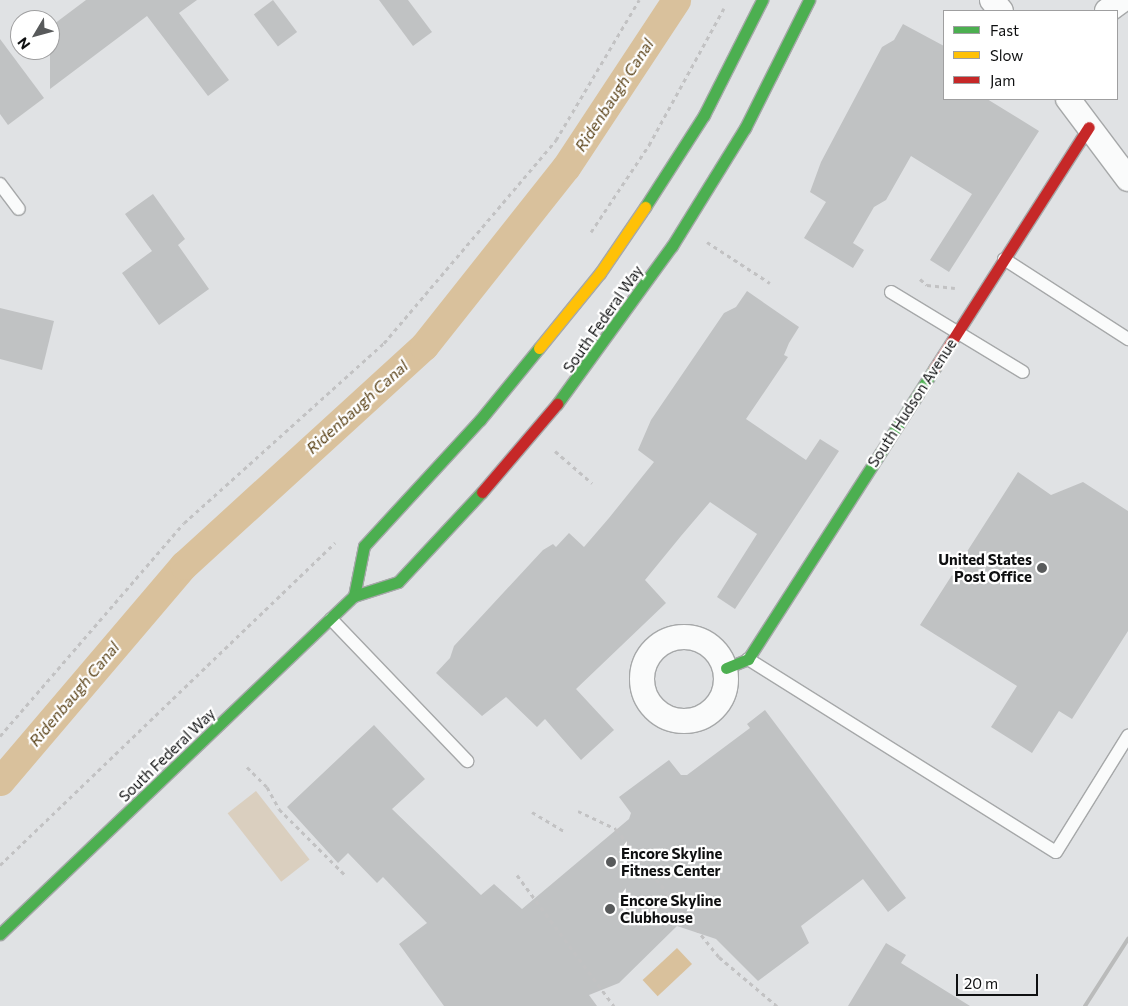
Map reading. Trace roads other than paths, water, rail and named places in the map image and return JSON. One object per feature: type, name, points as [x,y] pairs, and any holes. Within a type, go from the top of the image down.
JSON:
[{"type":"main road","name":"South Federal Way","points":[[354,596],[364,546],[480,420],[600,273],[666,177],[704,115],[762,0]]},
{"type":"main road","name":"South Federal Way","points":[[0,934],[354,596],[398,582],[584,373],[672,246],[745,128],[809,0]]},
{"type":"main road","name":"South Hudson Avenue","points":[[748,659],[1088,127]]},
{"type":"main road","points":[[726,668],[748,659]]},
{"type":"street","points":[[992,0],[1000,10]]},
{"type":"street","points":[[1107,10],[1122,0]]},
{"type":"street","points":[[1069,100],[1128,179]]},
{"type":"lane","points":[[0,184],[19,209]]},
{"type":"lane","points":[[1004,259],[1128,339]]},
{"type":"lane","points":[[891,292],[1023,372]]},
{"type":"lane","points":[[331,619],[467,761]]},
{"type":"lane","points":[[748,659],[1056,852],[1128,736]]},
{"type":"waterway","name":"Ridenbaugh Canal","points":[[0,781],[184,565],[424,346],[566,167],[676,0]]},
{"type":"railway","points":[[1085,1006],[1128,939]]},
{"type":"place","name":"United States Post Office","points":[[1042,568]]},
{"type":"place","name":"Encore Skyline Fitness Center","points":[[611,862]]},
{"type":"place","name":"Encore Skyline Clubhouse","points":[[610,909]]}]
